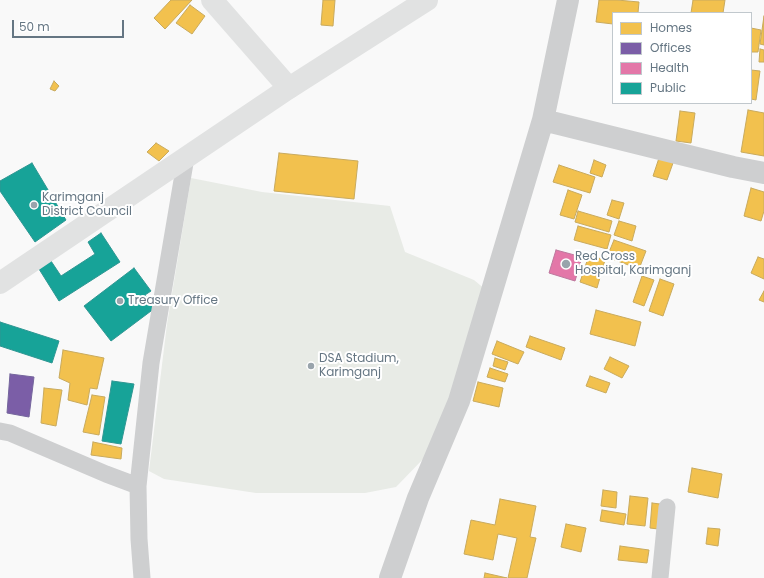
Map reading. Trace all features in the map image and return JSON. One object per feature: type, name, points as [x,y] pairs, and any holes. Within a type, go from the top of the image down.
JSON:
[{"type":"main road","points":[[212,0],[289,88]]},
{"type":"main road","points":[[0,283],[289,88],[427,0]]},
{"type":"street","points":[[390,578],[418,498],[459,401],[543,120],[568,0]]},
{"type":"street","points":[[543,120],[733,167],[764,173]]},
{"type":"street","points":[[142,578],[139,540],[138,486],[151,364],[186,157]]},
{"type":"street","points":[[0,432],[10,433],[138,486]]},
{"type":"street","points":[[660,578],[667,507]]},
{"type":"shaded area","name":"DSA Stadium, Karimganj","points":[[191,178],[262,192],[390,206],[405,252],[474,280],[486,290],[446,407],[427,455],[396,487],[365,493],[256,493],[164,479],[149,471],[167,324]]},
{"type":"building: Homes","points":[[171,0],[192,0],[165,29],[154,18]]},
{"type":"building: Homes","points":[[323,0],[335,0],[333,26],[321,25]]},
{"type":"building: Homes","points":[[599,0],[639,2],[638,12],[612,12],[612,24],[596,22]]},
{"type":"building: Homes","points":[[693,0],[725,0],[723,12],[691,12]]},
{"type":"building: Homes","points":[[190,5],[205,16],[192,34],[176,23]]},
{"type":"building: Homes","points":[[764,16],[764,45],[760,44]]},
{"type":"building: Homes","points":[[752,28],[761,30],[758,52],[752,52]]},
{"type":"building: Homes","points":[[760,49],[764,50],[764,62],[759,62]]},
{"type":"building: Homes","points":[[752,70],[760,71],[756,100],[752,99]]},
{"type":"building: Homes","points":[[54,81],[59,86],[55,91],[50,89]]},
{"type":"building: Homes","points":[[748,110],[764,113],[764,156],[741,152]]},
{"type":"building: Homes","points":[[680,111],[695,113],[691,143],[676,141]]},
{"type":"building: Homes","points":[[156,143],[169,151],[159,161],[147,152]]},
{"type":"building: Homes","points":[[279,153],[358,161],[354,199],[274,191]]},
{"type":"building: Homes","points":[[659,158],[673,163],[667,180],[653,176]]},
{"type":"building: Homes","points":[[594,160],[606,165],[602,177],[590,173]]},
{"type":"building: Homes","points":[[559,165],[595,177],[590,193],[553,182]]},
{"type":"building: Homes","points":[[751,188],[764,192],[764,211],[761,221],[744,216]]},
{"type":"building: Homes","points":[[568,190],[582,195],[574,219],[560,215]]},
{"type":"building: Homes","points":[[612,200],[624,203],[619,219],[607,215]]},
{"type":"building: Homes","points":[[578,211],[612,221],[609,232],[575,222]]},
{"type":"building: Homes","points":[[619,221],[636,226],[632,241],[614,235]]},
{"type":"building: Homes","points":[[578,226],[611,235],[607,249],[574,240]]},
{"type":"building: Homes","points":[[614,240],[646,251],[639,269],[607,257]]},
{"type":"building: Homes","points":[[589,255],[605,260],[597,288],[580,282]]},
{"type":"building: Homes","points":[[758,257],[764,259],[764,279],[751,273]]},
{"type":"building: Homes","points":[[642,276],[654,280],[644,306],[633,302]]},
{"type":"building: Homes","points":[[660,279],[674,284],[663,316],[649,311]]},
{"type":"building: Homes","points":[[764,291],[764,302],[759,300]]},
{"type":"building: Homes","points":[[596,310],[641,322],[635,346],[590,334]]},
{"type":"building: Homes","points":[[530,336],[565,348],[561,360],[526,347]]},
{"type":"building: Homes","points":[[497,341],[524,352],[518,364],[492,354]]},
{"type":"building: Homes","points":[[63,350],[104,358],[97,389],[90,388],[87,405],[68,400],[70,383],[59,378]]},
{"type":"building: Homes","points":[[610,357],[629,366],[622,378],[604,369]]},
{"type":"building: Homes","points":[[495,358],[508,362],[505,370],[493,366]]},
{"type":"building: Homes","points":[[490,368],[508,374],[505,382],[487,377]]},
{"type":"building: Homes","points":[[590,376],[610,383],[606,393],[586,386]]},
{"type":"building: Homes","points":[[478,382],[503,388],[499,407],[473,401]]},
{"type":"building: Homes","points":[[44,388],[62,390],[56,426],[41,423]]},
{"type":"building: Homes","points":[[92,395],[105,397],[99,435],[83,432]]},
{"type":"building: Homes","points":[[93,442],[122,448],[121,459],[91,455]]},
{"type":"building: Homes","points":[[692,468],[722,474],[718,498],[688,492]]},
{"type":"building: Homes","points":[[603,490],[617,492],[616,508],[601,506]]},
{"type":"building: Homes","points":[[630,496],[648,498],[645,526],[627,524]]},
{"type":"building: Homes","points":[[500,499],[536,506],[530,537],[536,538],[527,578],[508,578],[517,538],[498,534],[493,560],[464,554],[471,520],[495,525]]},
{"type":"building: Homes","points":[[652,503],[668,505],[666,530],[650,528]]},
{"type":"building: Homes","points":[[602,510],[626,514],[624,525],[600,521]]},
{"type":"building: Homes","points":[[566,524],[586,528],[581,552],[561,547]]},
{"type":"building: Homes","points":[[708,528],[720,529],[718,546],[706,544]]},
{"type":"building: Homes","points":[[620,546],[649,550],[647,563],[618,560]]},
{"type":"building: Homes","points":[[485,573],[507,578],[484,578]]},
{"type":"building: Offices","points":[[10,374],[34,377],[29,417],[7,413]]},
{"type":"building: Health","points":[[556,250],[582,257],[575,281],[549,273]]},
{"type":"building: Public","name":"Karimganj District Council","points":[[32,163],[66,220],[35,242],[0,191],[0,181]]},
{"type":"building: Public","points":[[101,233],[120,262],[59,301],[39,269],[51,261],[61,276],[95,254],[88,242]]},
{"type":"building: Public","name":"Treasury Office","points":[[134,268],[151,291],[145,295],[155,308],[111,341],[84,306]]},
{"type":"building: Public","points":[[0,322],[59,341],[52,363],[0,346]]},
{"type":"building: Public","points":[[112,381],[134,384],[121,444],[102,441]]},
{"type":"place","name":"Karimganj District Council","points":[[34,205]]},
{"type":"place","name":"Red Cross Hospital, Karimganj","points":[[566,264]]},
{"type":"place","name":"Treasury Office","points":[[120,301]]},
{"type":"place","name":"DSA Stadium, Karimganj","points":[[311,366]]}]
